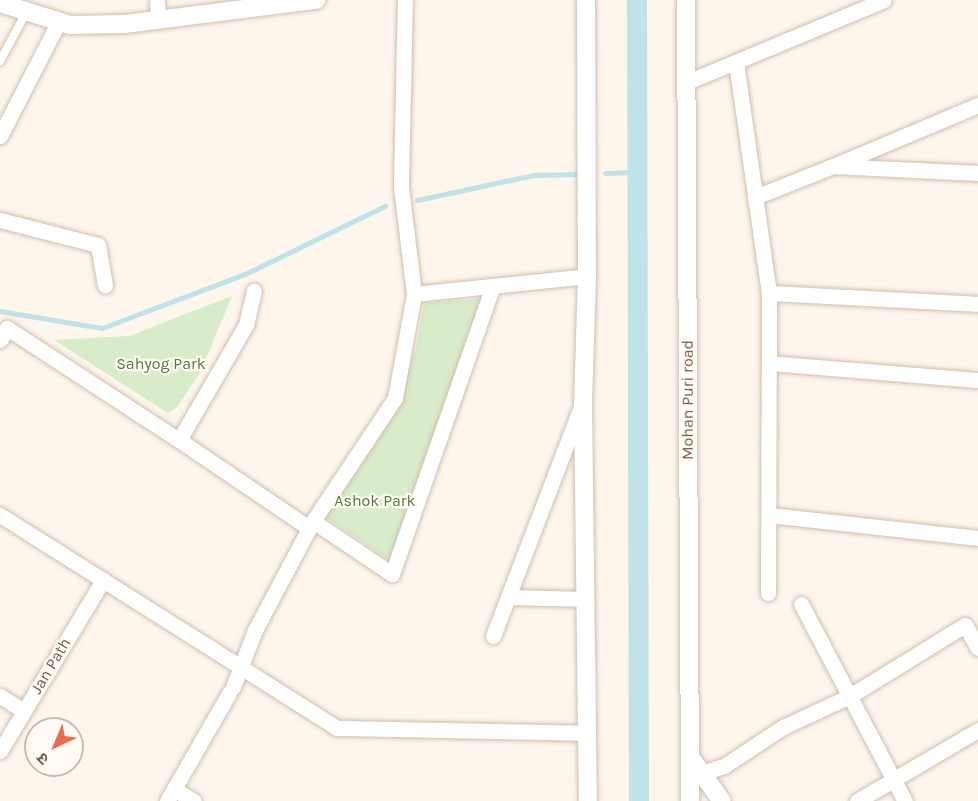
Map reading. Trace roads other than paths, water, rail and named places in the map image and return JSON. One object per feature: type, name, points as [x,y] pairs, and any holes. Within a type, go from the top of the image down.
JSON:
[{"type":"street","points":[[157,0],[158,20]]},
{"type":"street","points":[[0,3],[69,25],[125,24],[316,0]]},
{"type":"street","points":[[194,801],[170,795],[231,690],[239,668],[311,525],[390,408],[414,294],[401,186],[405,0]]},
{"type":"street","points":[[586,0],[587,276],[583,402],[588,801]]},
{"type":"street","name":"Mohan Puri road","points":[[686,0],[690,801]]},
{"type":"street","points":[[687,82],[884,0]]},
{"type":"street","points":[[0,136],[59,21]]},
{"type":"street","points":[[736,62],[769,293],[768,593]]},
{"type":"street","points":[[755,197],[978,105]]},
{"type":"street","points":[[833,166],[978,173]]},
{"type":"street","points":[[0,220],[98,245],[105,285]]},
{"type":"street","points":[[414,294],[587,276]]},
{"type":"street","points":[[0,340],[8,328],[311,525],[392,574],[493,286]]},
{"type":"street","points":[[179,440],[246,325],[254,291]]},
{"type":"street","points":[[769,293],[978,304]]},
{"type":"street","points":[[769,363],[978,380]]},
{"type":"street","points":[[493,636],[583,402]]},
{"type":"street","points":[[0,515],[337,728],[588,733]]},
{"type":"street","points":[[770,515],[978,538]]},
{"type":"street","name":"Jan Path","points":[[0,751],[103,580]]},
{"type":"street","points":[[508,597],[585,600]]},
{"type":"street","points":[[801,604],[905,801]]},
{"type":"street","points":[[701,773],[724,766],[783,727],[796,724],[965,625],[978,648]]},
{"type":"street","points":[[0,696],[24,711]]},
{"type":"street","points":[[857,801],[978,730]]},
{"type":"street","points":[[690,757],[722,801]]},
{"type":"lane","points":[[0,62],[27,11]]},
{"type":"waterway","points":[[637,0],[639,801]]},
{"type":"waterway","points":[[605,173],[639,172]]},
{"type":"waterway","points":[[417,200],[534,175],[579,174]]},
{"type":"waterway","points":[[0,311],[102,328],[245,274],[385,206]]},
{"type":"park label","name":"Sahyog Park","points":[[161,364]]},
{"type":"park label","name":"Ashok Park","points":[[375,501]]}]
